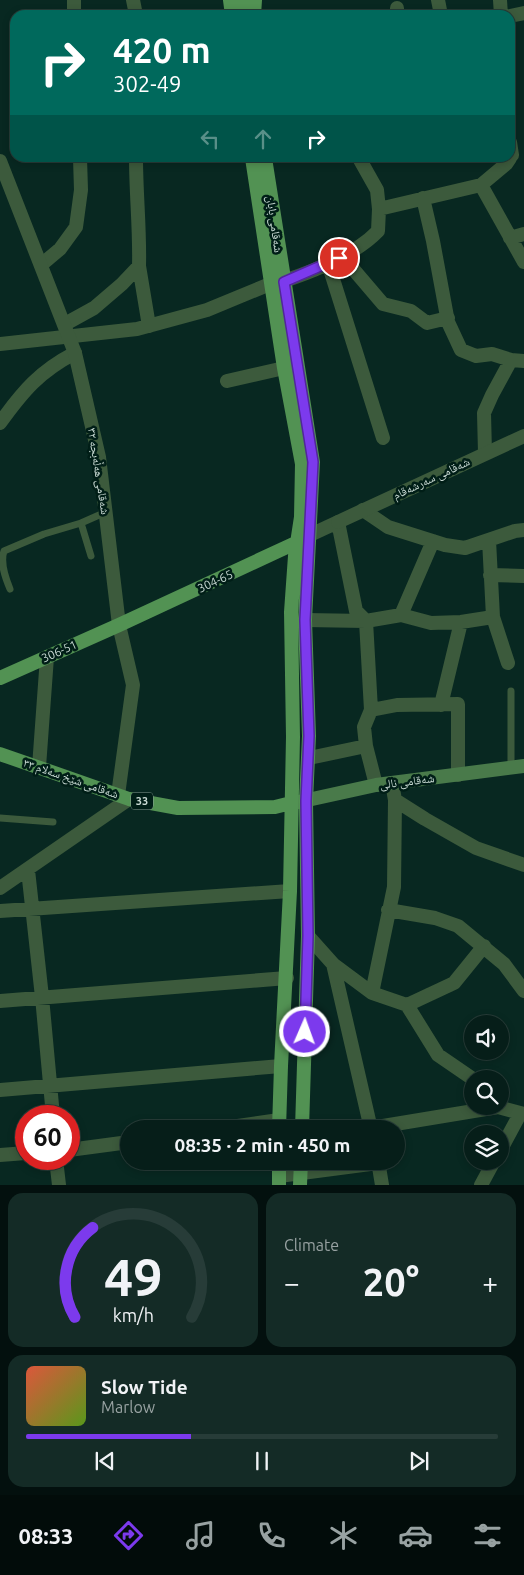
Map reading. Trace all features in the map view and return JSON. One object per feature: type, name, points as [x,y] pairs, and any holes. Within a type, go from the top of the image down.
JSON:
[{"type":"main road","points":[[253,162],[277,283],[284,368],[302,464],[301,517],[304,539],[291,612],[293,737],[290,891],[279,1120]]},
{"type":"main road","name":"شەقامی بابان","points":[[265,162],[277,283],[313,462],[304,539],[308,758],[306,801],[308,936],[302,1120]]},
{"type":"main road","name":"304-65","points":[[119,626],[304,539]]},
{"type":"main road","name":"306-51","points":[[0,678],[119,626]]},
{"type":"main road","name":"شەقامی شێخ سەلام ٣٣","points":[[0,754],[124,797],[178,808],[275,807],[291,803]]},
{"type":"main road","name":"شەقامی نالی","points":[[291,803],[376,785],[518,767]]},
{"type":"street","name":"شەقامی هەڵەبجە ٣٢","points":[[0,160],[75,353],[99,457],[119,626],[133,685],[124,797]]},
{"type":"street","points":[[41,265],[60,249],[76,227],[81,190],[80,162]]},
{"type":"street","points":[[136,162],[136,191],[140,237],[139,266],[149,326]]},
{"type":"street","points":[[0,344],[67,330],[137,329],[149,326],[207,310],[303,275],[342,256],[373,237],[378,231],[379,209],[377,190],[361,162]]},
{"type":"street","points":[[379,209],[481,185],[507,162]]},
{"type":"street","points":[[481,185],[524,262]]},
{"type":"street","points":[[423,198],[434,241],[448,318],[461,350],[476,356],[492,354],[518,360],[492,395],[484,414],[485,453]]},
{"type":"street","points":[[510,238],[524,234]]},
{"type":"street","points":[[342,256],[383,304],[411,311],[427,323],[448,318]]},
{"type":"street","points":[[328,263],[383,438]]},
{"type":"street","points":[[67,330],[122,284],[139,266]]},
{"type":"street","points":[[0,422],[27,388],[55,364],[75,353]]},
{"type":"street","points":[[227,381],[284,368]]},
{"type":"street","name":"شەقامی سەرشەقام","points":[[304,539],[524,436]]},
{"type":"street","points":[[363,510],[388,527],[433,541],[465,548],[515,531],[524,530]]},
{"type":"street","points":[[338,522],[356,611],[366,620],[371,710],[364,727],[366,746],[376,785]]},
{"type":"street","points":[[489,540],[493,617],[508,663]]},
{"type":"street","points":[[401,615],[433,541]]},
{"type":"street","points":[[490,576],[524,576]]},
{"type":"street","points":[[305,620],[366,620],[401,615],[431,623],[461,622],[493,617]]},
{"type":"street","points":[[441,704],[461,622]]},
{"type":"street","points":[[39,767],[47,657]]},
{"type":"street","points":[[371,710],[397,705],[458,704],[458,775]]},
{"type":"street","points":[[308,758],[366,746]]},
{"type":"street","points":[[372,993],[394,887],[395,800],[392,783]]},
{"type":"street","points":[[0,888],[28,870],[124,797]]},
{"type":"street","points":[[395,800],[425,820],[476,848],[524,865]]},
{"type":"street","points":[[28,870],[52,1105]]},
{"type":"street","points":[[0,912],[290,891]]},
{"type":"street","points":[[388,910],[435,918],[458,926],[504,964],[524,991]]},
{"type":"street","points":[[308,936],[333,964],[372,993],[406,1004],[438,1054],[464,1073]]},
{"type":"street","points":[[406,1004],[454,983],[484,946]]},
{"type":"street","points":[[333,964],[369,1120]]},
{"type":"street","points":[[0,1001],[287,978]]},
{"type":"street","points":[[0,1090],[281,1066]]},
{"type":"street","points":[[509,1110],[522,1114],[509,1135]]},
{"type":"street","points":[[405,1122],[464,1113]]},
{"type":"street","points":[[80,1149],[120,1143]]},
{"type":"street","points":[[0,1155],[15,1154]]},
{"type":"street","points":[[57,1170],[59,1185]]},
{"type":"street","points":[[279,1180],[301,1173],[322,1170]]},
{"type":"street","points":[[379,1170],[382,1185]]},
{"type":"street","points":[[481,1185],[489,1170]]},
{"type":"lane","points":[[10,588],[4,574],[1,557],[4,551],[44,534],[81,523],[106,512]]},
{"type":"lane","points":[[81,523],[91,556]]},
{"type":"lane","points":[[511,690],[518,767]]},
{"type":"lane","points":[[0,818],[53,822]]},
{"type":"route","points":[[305,1032],[308,936],[306,801],[309,736],[305,620],[313,462],[284,282],[339,258]]}]
